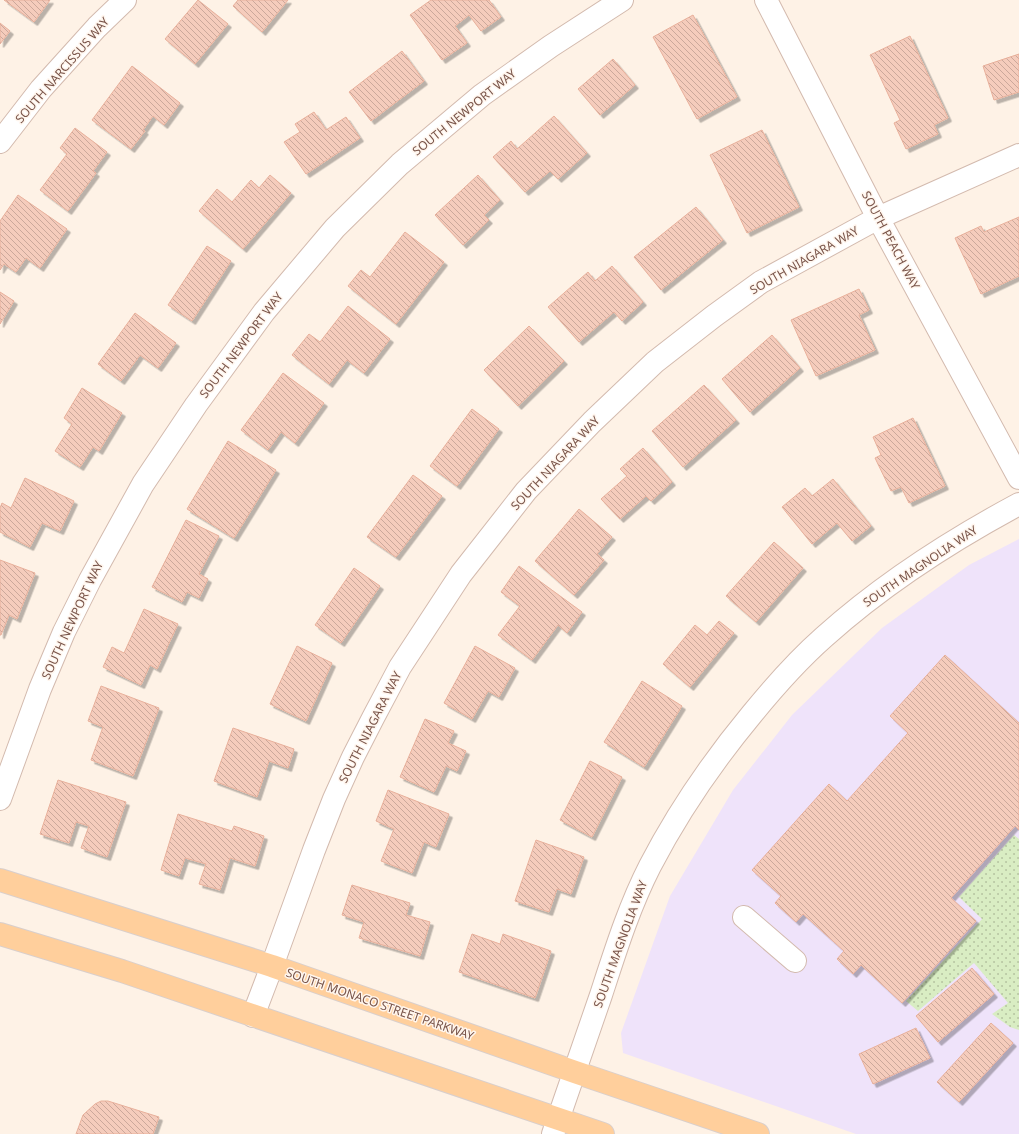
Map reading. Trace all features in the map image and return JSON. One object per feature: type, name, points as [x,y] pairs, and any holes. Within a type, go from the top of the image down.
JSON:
[{"type":"main road","name":"SOUTH MONACO STREET PARKWAY","points":[[0,880],[272,966],[758,1134]]},
{"type":"main road","points":[[0,934],[122,971],[253,1016],[556,1127],[604,1134]]},
{"type":"street","name":"SOUTH NARCISSUS WAY","points":[[0,142],[42,89],[97,28],[126,0]]},
{"type":"street","name":"SOUTH NEWPORT WAY","points":[[0,799],[40,689],[64,632],[90,580],[143,484],[196,405],[264,312],[335,228],[400,164],[482,95],[551,46],[622,0]]},
{"type":"street","name":"SOUTH PEACH WAY","points":[[766,0],[878,218],[1019,478]]},
{"type":"street","name":"SOUTH NIAGARA WAY","points":[[253,1016],[314,850],[334,799],[353,757],[400,667],[461,574],[526,491],[592,422],[650,368],[714,316],[761,282],[878,218],[1019,154]]},
{"type":"street","name":"SOUTH MAGNOLIA WAY","points":[[556,1127],[624,927],[650,867],[686,804],[734,735],[785,675],[823,638],[856,609],[934,553],[1019,504]]},
{"type":"street","points":[[744,916],[795,961]]},
{"type":"shaded area","points":[[1019,539],[1019,1134],[856,1134],[623,1053],[621,1033],[670,896],[733,790],[792,715],[882,628],[969,565]]},
{"type":"green space","points":[[1014,835],[1019,839],[1019,1030],[1010,1027],[992,1014],[1008,1003],[974,963],[918,1011],[906,1001],[982,919],[959,897]]},
{"type":"building","points":[[4,0],[50,0],[34,22]]},
{"type":"building","points":[[198,0],[228,24],[195,64],[165,39]]},
{"type":"building","points":[[238,0],[288,0],[262,32],[233,6]]},
{"type":"building","points":[[431,0],[489,0],[501,17],[481,31],[469,15],[455,26],[467,43],[442,60],[410,15]]},
{"type":"building","points":[[693,15],[737,97],[697,119],[653,37]]},
{"type":"building","points":[[0,23],[10,31],[0,44]]},
{"type":"building","points":[[910,36],[948,118],[934,125],[938,134],[906,149],[894,123],[900,120],[870,55]]},
{"type":"building","points":[[402,51],[424,81],[371,121],[349,92]]},
{"type":"building","points":[[1019,54],[1019,92],[994,100],[983,66]]},
{"type":"building","points":[[613,59],[635,85],[600,115],[578,89]]},
{"type":"building","points":[[132,66],[180,103],[164,125],[153,116],[143,130],[145,131],[131,149],[92,120]]},
{"type":"building","points":[[314,112],[326,130],[346,117],[360,138],[306,174],[284,142],[300,132],[295,124]]},
{"type":"building","points":[[554,116],[587,153],[558,179],[550,171],[525,192],[493,157],[511,141],[517,149]]},
{"type":"building","points":[[75,128],[107,152],[93,171],[96,173],[68,211],[40,190],[67,154],[60,148]]},
{"type":"building","points":[[762,130],[799,207],[747,233],[710,155]]},
{"type":"building","points":[[270,175],[291,193],[243,249],[199,211],[217,189],[232,202],[251,180],[259,188]]},
{"type":"building","points":[[478,175],[500,200],[484,215],[489,220],[463,245],[435,215]]},
{"type":"building","points":[[18,195],[67,229],[40,268],[26,258],[16,272],[4,264],[0,270],[0,221]]},
{"type":"building","points":[[696,207],[723,240],[661,290],[634,257]]},
{"type":"building","points":[[1019,217],[1019,276],[981,294],[955,238],[981,226],[984,232]]},
{"type":"building","points":[[405,232],[444,262],[396,324],[348,286],[361,270],[370,277]]},
{"type":"building","points":[[207,246],[231,261],[192,321],[168,305]]},
{"type":"building","points":[[612,266],[643,302],[622,321],[614,312],[579,342],[548,307],[588,272],[595,281]]},
{"type":"building","points":[[859,289],[869,310],[859,315],[875,350],[816,376],[791,320]]},
{"type":"building","points":[[0,292],[14,301],[0,324]]},
{"type":"building","points":[[348,306],[390,339],[364,373],[347,360],[329,384],[292,355],[309,334],[320,342]]},
{"type":"building","points":[[135,313],[176,343],[158,368],[140,355],[121,381],[98,364]]},
{"type":"building","points":[[529,326],[564,361],[518,406],[484,370]]},
{"type":"building","points":[[772,335],[800,368],[750,412],[722,379]]},
{"type":"building","points":[[283,373],[324,403],[295,443],[281,432],[268,450],[241,430]]},
{"type":"building","points":[[704,385],[736,420],[683,467],[652,431]]},
{"type":"building","points":[[82,388],[122,413],[99,451],[93,447],[80,467],[55,451],[72,424],[64,418]]},
{"type":"building","points":[[472,409],[499,429],[457,486],[430,466]]},
{"type":"building","points":[[913,418],[945,486],[909,503],[901,487],[891,491],[875,458],[881,455],[873,437]]},
{"type":"building","points":[[228,441],[276,470],[234,538],[187,509]]},
{"type":"building","points":[[643,448],[672,482],[651,501],[646,496],[620,519],[601,499],[627,476],[620,469]]},
{"type":"building","points":[[413,475],[442,496],[396,557],[367,537]]},
{"type":"building","points":[[25,478],[74,501],[60,531],[42,523],[30,547],[0,532],[0,508],[2,503],[11,508]]},
{"type":"building","points":[[833,479],[871,526],[852,541],[837,523],[812,544],[782,507],[805,488],[812,496]]},
{"type":"building","points":[[579,509],[612,537],[597,554],[604,560],[574,595],[535,561]]},
{"type":"building","points":[[186,520],[219,536],[199,574],[208,579],[199,598],[187,592],[182,602],[152,587]]},
{"type":"building","points":[[774,542],[803,568],[756,622],[726,596]]},
{"type":"building","points":[[0,560],[35,573],[17,619],[9,615],[1,635],[0,635]]},
{"type":"building","points":[[519,566],[582,612],[567,633],[558,625],[532,660],[498,635],[520,606],[501,592]]},
{"type":"building","points":[[354,568],[380,586],[341,643],[315,625]]},
{"type":"building","points":[[144,609],[178,624],[157,669],[150,665],[141,685],[103,667],[112,647],[124,653]]},
{"type":"building","points":[[719,621],[734,633],[690,687],[663,664],[695,625],[707,635]]},
{"type":"building","points":[[297,646],[332,663],[306,721],[270,704]]},
{"type":"building","points":[[475,646],[515,668],[499,697],[488,691],[472,719],[444,703]]},
{"type":"building","points":[[945,655],[1019,723],[1019,830],[1015,826],[951,898],[976,921],[902,1003],[861,965],[853,974],[837,959],[844,951],[803,914],[796,922],[775,903],[781,896],[752,870],[829,784],[847,801],[908,733],[890,716]]},
{"type":"building","points":[[642,681],[682,706],[644,767],[604,742]]},
{"type":"building","points":[[101,686],[159,708],[133,776],[91,760],[103,727],[88,721]]},
{"type":"building","points":[[425,719],[454,731],[448,743],[466,751],[457,771],[446,766],[434,792],[400,777]]},
{"type":"building","points":[[233,728],[294,749],[288,768],[269,761],[257,797],[214,781]]},
{"type":"building","points":[[590,761],[622,777],[592,837],[560,820]]},
{"type":"building","points":[[58,780],[126,802],[107,857],[81,848],[89,826],[76,822],[69,843],[40,834]]},
{"type":"building","points":[[388,790],[449,814],[436,847],[424,842],[412,873],[381,861],[394,829],[376,821]]},
{"type":"building","points":[[178,814],[232,831],[234,826],[264,836],[255,866],[230,858],[220,890],[199,884],[206,864],[185,858],[179,876],[161,870]]},
{"type":"building","points":[[536,840],[584,857],[571,894],[557,889],[549,912],[515,901]]},
{"type":"building","points":[[352,885],[410,903],[406,915],[430,922],[420,956],[359,938],[364,922],[342,915]]},
{"type":"building","points":[[472,934],[500,944],[503,934],[551,951],[535,998],[459,972]]},
{"type":"building","points":[[972,968],[994,994],[938,1042],[916,1016]]},
{"type":"building","points":[[991,1023],[1013,1043],[959,1102],[937,1082]]},
{"type":"building","points":[[916,1028],[930,1058],[873,1084],[859,1054]]},
{"type":"building","points":[[101,1101],[108,1101],[159,1117],[153,1134],[76,1134],[83,1115],[95,1104]]}]
